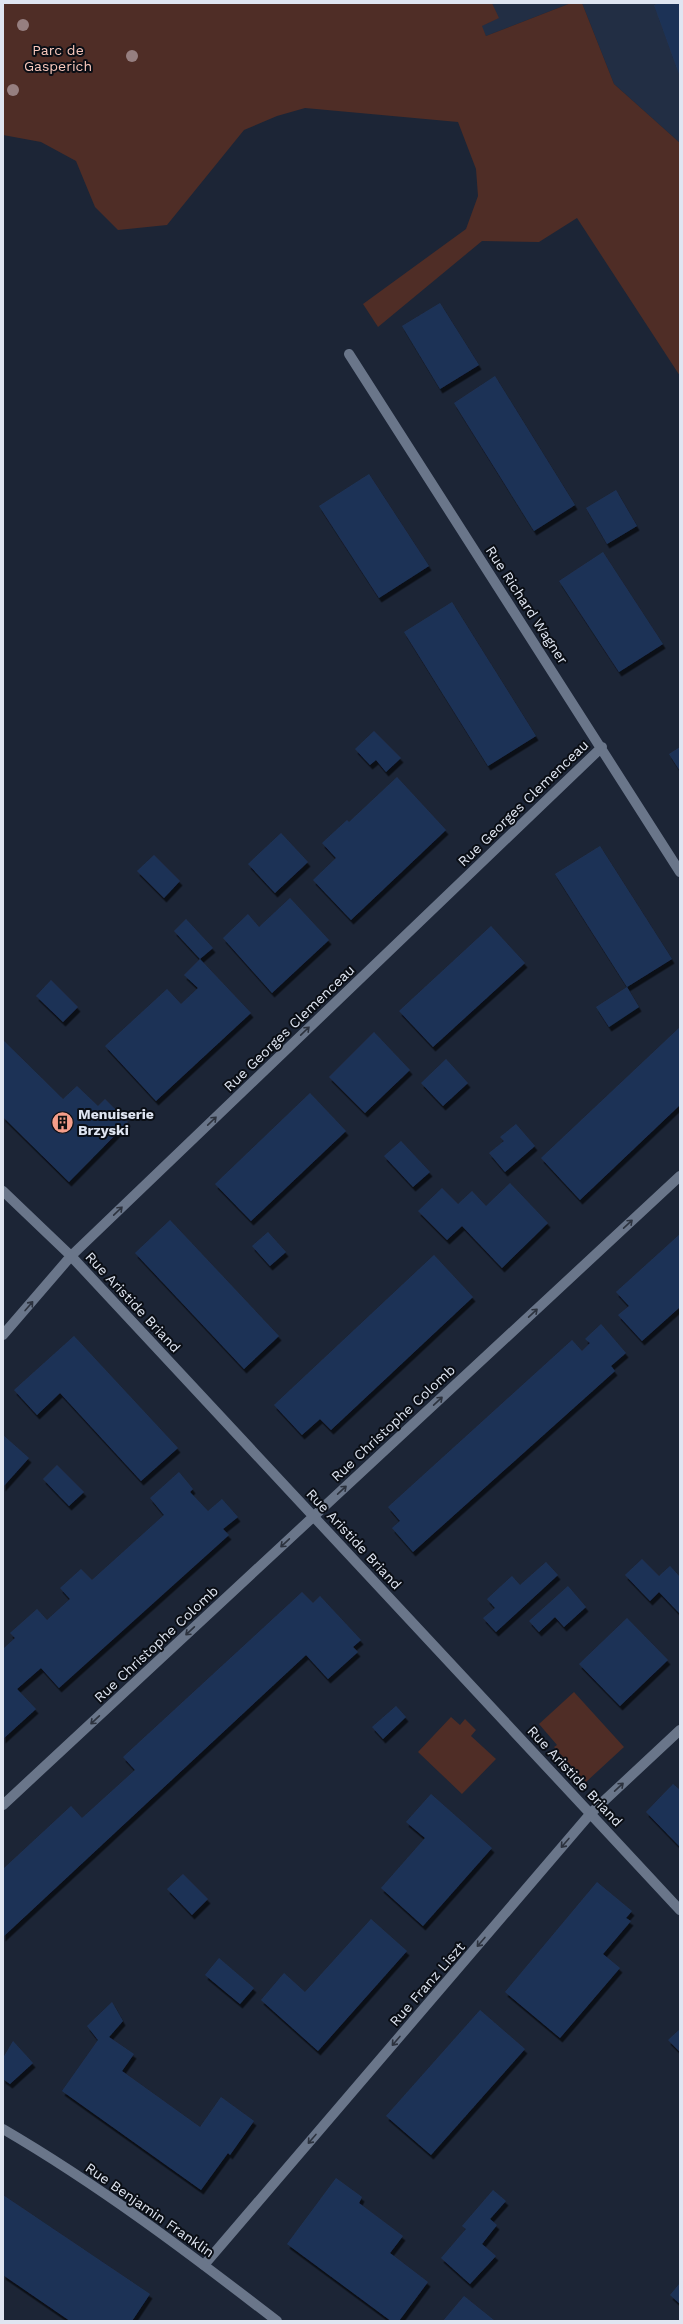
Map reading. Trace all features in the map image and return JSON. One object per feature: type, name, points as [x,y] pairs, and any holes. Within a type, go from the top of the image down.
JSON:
[{"type":"street","name":"Rue Richard Wagner","points":[[349,354],[602,747],[680,872]]},
{"type":"street","name":"Rue Georges Clemenceau","points":[[3,1335],[71,1256],[602,747]]},
{"type":"street","name":"Rue Christophe Colomb","points":[[3,1805],[680,1176]]},
{"type":"street","name":"Rue Aristide Briand","points":[[3,1191],[71,1256],[680,1910]]},
{"type":"street","name":"Rue Franz Liszt","points":[[204,2265],[591,1814],[680,1730]]},
{"type":"street","name":"Rue Benjamin Franklin","points":[[3,2129],[43,2152],[204,2265],[277,2321]]},
{"type":"shaded area","points":[[492,3],[571,3],[486,36],[481,26],[498,18]]},
{"type":"shaded area","points":[[582,3],[680,3],[680,143],[614,84]]},
{"type":"green space","name":"Parc de Gasperich","points":[[3,3],[492,3],[499,18],[482,26],[486,36],[571,3],[582,3],[614,84],[680,143],[680,376],[577,218],[539,242],[482,241],[378,327],[363,304],[466,229],[478,196],[476,169],[458,122],[305,108],[277,116],[244,130],[167,225],[118,230],[95,207],[76,161],[41,142],[3,135]]},
{"type":"green space","points":[[574,1692],[624,1747],[586,1782],[554,1747],[557,1745],[539,1724]]},
{"type":"green space","points":[[451,1717],[460,1725],[465,1719],[476,1730],[471,1736],[496,1759],[462,1794],[418,1752]]},
{"type":"building","points":[[660,3],[680,3],[680,77],[654,5]]},
{"type":"building","points":[[440,303],[479,365],[440,389],[402,326]]},
{"type":"building","points":[[495,376],[575,505],[534,531],[454,403]]},
{"type":"building","points":[[369,474],[429,566],[379,598],[319,506]]},
{"type":"building","points":[[616,490],[637,526],[607,544],[586,508]]},
{"type":"building","points":[[603,552],[663,644],[619,672],[559,581]]},
{"type":"building","points":[[452,602],[536,736],[488,766],[404,632]]},
{"type":"building","points":[[374,731],[401,758],[386,772],[376,760],[370,765],[355,749]]},
{"type":"building","points":[[680,747],[680,771],[669,754]]},
{"type":"building","points":[[397,777],[446,830],[351,920],[313,880],[336,858],[322,843],[347,820],[349,822]]},
{"type":"building","points":[[281,833],[308,862],[275,893],[248,864]]},
{"type":"building","points":[[600,846],[672,959],[627,987],[555,874]]},
{"type":"building","points":[[154,855],[180,881],[164,898],[137,871]]},
{"type":"building","points":[[290,898],[329,940],[272,993],[223,938],[248,914],[259,927]]},
{"type":"building","points":[[186,919],[213,948],[200,959],[174,931]]},
{"type":"building","points":[[491,926],[525,963],[433,1047],[399,1011]]},
{"type":"building","points":[[200,959],[251,1013],[156,1101],[105,1046],[167,989],[181,1004],[198,988],[184,975]]},
{"type":"building","points":[[51,980],[78,1007],[63,1022],[36,996]]},
{"type":"building","points":[[627,987],[639,1007],[609,1027],[596,1007]]},
{"type":"building","points":[[680,1027],[680,1105],[580,1200],[541,1158]]},
{"type":"building","points":[[374,1032],[410,1070],[365,1113],[329,1077]]},
{"type":"building","points":[[3,1040],[63,1099],[77,1086],[98,1106],[105,1099],[128,1122],[69,1182],[3,1117]]},
{"type":"building","points":[[446,1059],[468,1083],[443,1106],[421,1083]]},
{"type":"building","points":[[310,1093],[346,1131],[251,1221],[215,1184]]},
{"type":"building","points":[[516,1124],[535,1146],[505,1172],[489,1153],[504,1141],[500,1137]]},
{"type":"building","points":[[401,1141],[430,1172],[413,1187],[384,1156]]},
{"type":"building","points":[[510,1183],[548,1223],[502,1268],[462,1226],[447,1240],[418,1211],[442,1188],[458,1204],[472,1191],[486,1206]]},
{"type":"building","points":[[170,1220],[279,1336],[244,1369],[135,1253]]},
{"type":"building","points":[[268,1232],[286,1252],[270,1266],[252,1246]]},
{"type":"building","points":[[680,1234],[680,1307],[642,1341],[618,1315],[629,1306],[616,1292]]},
{"type":"building","points":[[434,1255],[473,1297],[331,1430],[320,1419],[302,1435],[274,1405]]},
{"type":"building","points":[[601,1324],[626,1353],[611,1366],[615,1371],[413,1552],[392,1528],[400,1521],[388,1507],[572,1340],[582,1351],[590,1343],[585,1339]]},
{"type":"building","points":[[74,1336],[178,1448],[141,1481],[60,1393],[37,1415],[14,1390]]},
{"type":"building","points":[[3,1435],[29,1458],[3,1487]]},
{"type":"building","points":[[57,1465],[84,1492],[69,1506],[43,1479]]},
{"type":"building","points":[[179,1472],[193,1489],[190,1492],[208,1511],[222,1499],[238,1517],[223,1529],[229,1535],[59,1688],[41,1668],[17,1689],[36,1709],[3,1739],[3,1649],[15,1638],[10,1633],[37,1609],[47,1620],[70,1599],[60,1588],[81,1569],[92,1580],[164,1515],[150,1498]]},
{"type":"building","points":[[642,1559],[659,1576],[670,1566],[680,1577],[680,1614],[659,1592],[650,1601],[625,1575]]},
{"type":"building","points":[[546,1562],[558,1575],[496,1632],[483,1618],[495,1608],[487,1599],[512,1576],[520,1585]]},
{"type":"building","points":[[568,1586],[586,1607],[564,1627],[555,1617],[539,1632],[529,1621]]},
{"type":"building","points":[[302,1592],[313,1603],[320,1596],[361,1640],[353,1647],[358,1652],[328,1679],[306,1655],[3,1937],[3,1869],[71,1806],[82,1818],[135,1770],[123,1757]]},
{"type":"building","points":[[627,1618],[668,1660],[620,1706],[579,1664]]},
{"type":"building","points":[[396,1706],[406,1717],[383,1739],[372,1727]]},
{"type":"building","points":[[673,1784],[680,1790],[680,1847],[646,1812]]},
{"type":"building","points":[[431,1794],[492,1848],[423,1926],[381,1888],[425,1838],[406,1822]]},
{"type":"building","points":[[183,1874],[208,1899],[192,1915],[167,1889]]},
{"type":"building","points":[[597,1882],[632,1911],[626,1918],[631,1921],[603,1954],[620,1968],[560,2038],[505,1992]]},
{"type":"building","points":[[371,1919],[407,1951],[318,2051],[261,2000],[284,1973],[305,1992]]},
{"type":"building","points":[[219,1958],[254,1988],[240,2004],[205,1975]]},
{"type":"building","points":[[112,2002],[123,2021],[109,2037],[134,2054],[122,2071],[200,2127],[221,2097],[254,2121],[230,2155],[228,2153],[201,2190],[62,2091],[98,2040],[87,2026]]},
{"type":"building","points":[[480,2010],[525,2049],[431,2155],[386,2116]]},
{"type":"building","points":[[680,2029],[680,2052],[668,2040]]},
{"type":"building","points":[[13,2041],[33,2063],[10,2084],[3,2079],[3,2058]]},
{"type":"building","points":[[336,2178],[362,2197],[359,2203],[403,2236],[390,2253],[428,2282],[399,2321],[391,2321],[287,2244]]},
{"type":"building","points":[[493,2190],[506,2201],[490,2219],[497,2225],[482,2244],[496,2256],[470,2284],[441,2258],[466,2229],[462,2226]]},
{"type":"building","points":[[3,2195],[150,2294],[132,2321],[70,2321],[3,2275]]},
{"type":"building","points":[[680,2283],[680,2304],[670,2295]]},
{"type":"building","points":[[464,2296],[495,2321],[443,2321]]},
{"type":"place","name":"Menuiserie Brzyski","points":[[62,1122]]}]
